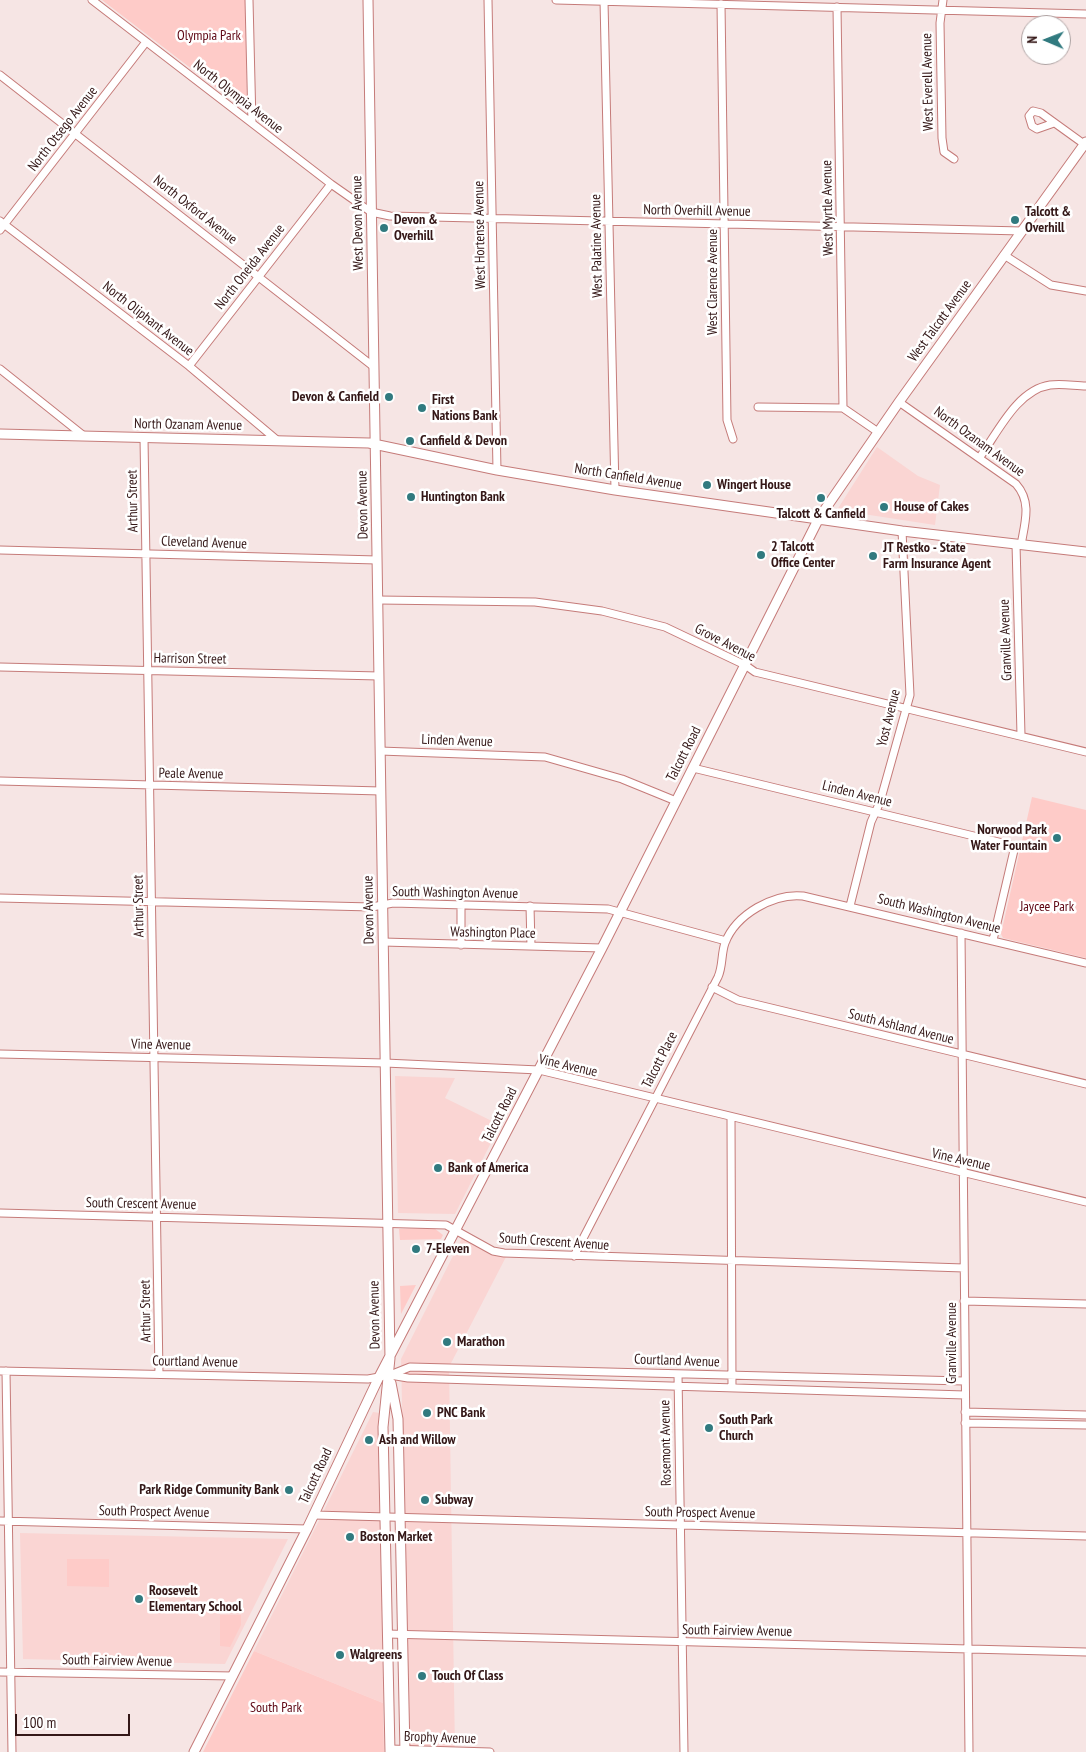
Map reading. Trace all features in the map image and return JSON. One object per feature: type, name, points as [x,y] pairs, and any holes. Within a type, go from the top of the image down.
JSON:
[{"type":"street","name":"North Olympia Avenue","points":[[92,0],[331,184],[371,212]]},
{"type":"street","points":[[249,0],[252,123]]},
{"type":"street","name":"West Devon Avenue","points":[[368,0],[376,445]]},
{"type":"street","name":"West Hortense Avenue","points":[[488,0],[497,470]]},
{"type":"street","points":[[556,0],[721,4],[816,3],[837,8],[1086,14]]},
{"type":"street","name":"West Everell Avenue","points":[[943,0],[940,23],[942,138],[944,152],[954,159]]},
{"type":"street","name":"West Palatine Avenue","points":[[604,1],[615,490]]},
{"type":"street","name":"West Clarence Avenue","points":[[721,4],[727,420],[733,439]]},
{"type":"street","name":"West Myrtle Avenue","points":[[837,8],[843,408]]},
{"type":"street","name":"North Otsego Avenue","points":[[2,225],[146,42]]},
{"type":"street","name":"North Oxford Avenue","points":[[0,75],[374,366]]},
{"type":"street","points":[[1054,123],[1085,143]]},
{"type":"street","name":"West Talcott Avenue","points":[[819,518],[899,402],[1085,143]]},
{"type":"street","name":"North Oneida Avenue","points":[[189,366],[331,184]]},
{"type":"street","name":"North Overhill Avenue","points":[[371,212],[390,216],[1022,231]]},
{"type":"street","name":"North Oliphant Avenue","points":[[2,225],[189,366],[278,441]]},
{"type":"street","points":[[1004,255],[1051,285],[1086,291]]},
{"type":"street","points":[[0,369],[84,436]]},
{"type":"street","points":[[980,457],[1019,403],[1034,391],[1050,385],[1086,386]]},
{"type":"street","name":"North Ozanam Avenue","points":[[899,402],[1016,484],[1026,499],[1027,506],[1019,544]]},
{"type":"street","points":[[758,407],[843,408],[878,432]]},
{"type":"street","name":"North Ozanam Avenue","points":[[0,434],[376,445]]},
{"type":"street","name":"Arthur Street","points":[[144,438],[159,1374]]},
{"type":"street","name":"North Canfield Avenue","points":[[376,445],[497,470],[615,490],[902,530],[1086,552]]},
{"type":"street","name":"Devon Avenue","points":[[376,445],[390,1358],[390,1375],[383,1428],[390,1751]]},
{"type":"street","name":"Talcott Road","points":[[194,1752],[314,1515],[379,1377],[602,948],[819,518]]},
{"type":"street","name":"Yost Avenue","points":[[850,906],[871,822],[876,812],[910,695],[902,530]]},
{"type":"street","name":"Granville Avenue","points":[[1019,544],[1021,735]]},
{"type":"street","name":"Cleveland Avenue","points":[[0,550],[377,560]]},
{"type":"street","name":"Grove Avenue","points":[[378,600],[535,602],[602,611],[665,627],[745,665],[754,672],[1086,752]]},
{"type":"street","name":"Harrison Street","points":[[0,667],[379,676]]},
{"type":"street","name":"Linden Avenue","points":[[380,751],[545,757],[622,779],[676,801]]},
{"type":"street","name":"Linden Avenue","points":[[693,768],[1015,846],[992,940]]},
{"type":"street","name":"Peale Avenue","points":[[0,782],[381,791]]},
{"type":"street","name":"South Washington Avenue","points":[[784,896],[803,896],[850,906],[1086,963]]},
{"type":"street","name":"Talcott Place","points":[[574,1256],[721,970],[726,941],[734,929],[754,910],[765,903],[784,896]]},
{"type":"street","name":"South Washington Avenue","points":[[0,898],[372,907],[393,903],[608,909],[726,941]]},
{"type":"street","points":[[461,905],[461,945]]},
{"type":"street","points":[[530,906],[531,946]]},
{"type":"street","name":"Granville Avenue","points":[[961,933],[969,1752]]},
{"type":"street","name":"Washington Place","points":[[383,942],[602,948]]},
{"type":"street","name":"South Ashland Avenue","points":[[712,987],[738,1000],[1086,1084]]},
{"type":"street","name":"Vine Avenue","points":[[0,1054],[385,1063],[538,1070],[1086,1202]]},
{"type":"street","points":[[731,1118],[732,1388]]},
{"type":"street","name":"South Crescent Avenue","points":[[0,1213],[446,1225],[499,1252],[732,1262],[964,1268]]},
{"type":"street","points":[[964,1301],[1086,1304]]},
{"type":"street","name":"Courtland Avenue","points":[[3,1371],[368,1379],[390,1375],[410,1367],[964,1381]]},
{"type":"street","points":[[3,1371],[12,1752]]},
{"type":"street","name":"Rosemont Avenue","points":[[678,1374],[684,1752]]},
{"type":"street","name":"Devon Avenue","points":[[390,1375],[398,1419],[405,1751]]},
{"type":"street","name":"Courtland Avenue","points":[[390,1375],[416,1378],[965,1395]]},
{"type":"street","points":[[965,1412],[1086,1415]]},
{"type":"street","points":[[965,1423],[1086,1426]]},
{"type":"street","name":"South Prospect Avenue","points":[[314,1515],[1086,1536]]},
{"type":"street","name":"South Prospect Avenue","points":[[0,1521],[307,1529]]},
{"type":"street","name":"South Fairview Avenue","points":[[387,1634],[1086,1652]]},
{"type":"street","name":"South Fairview Avenue","points":[[0,1672],[233,1676]]},
{"type":"street","name":"Brophy Avenue","points":[[390,1751],[490,1752]]},
{"type":"shaded area","points":[[877,447],[918,476],[940,485],[935,525],[837,510]]},
{"type":"shaded area","points":[[395,1076],[455,1078],[445,1098],[500,1125],[455,1214],[398,1213]]},
{"type":"shaded area","points":[[462,1238],[507,1255],[449,1367],[455,1752],[410,1752],[401,1359]]},
{"type":"shaded area","points":[[373,1412],[380,1413],[383,1703],[254,1651]]},
{"type":"shaded area","name":"Roosevelt Elementary School","points":[[20,1533],[288,1539],[225,1664],[23,1659]]},
{"type":"green space","name":"Olympia Park","points":[[102,0],[245,0],[247,102],[240,106]]},
{"type":"green space","name":"Jaycee Park","points":[[1032,797],[1086,810],[1086,958],[1003,938],[1001,934]]},
{"type":"green space","points":[[434,1228],[443,1235],[441,1239],[400,1240],[399,1229]]},
{"type":"green space","points":[[416,1285],[401,1314],[400,1286]]},
{"type":"green space","points":[[67,1559],[109,1559],[109,1587],[67,1586]]},
{"type":"green space","points":[[220,1615],[241,1615],[241,1625],[230,1647],[220,1646]]},
{"type":"green space","name":"South Park","points":[[254,1651],[383,1703],[384,1752],[203,1752]]},
{"type":"place","name":"Talcott & Overhill","points":[[1015,220]]},
{"type":"place","name":"Devon & Overhill","points":[[384,228]]},
{"type":"place","name":"Devon & Canfield","points":[[389,397]]},
{"type":"place","name":"First Nations Bank","points":[[422,408]]},
{"type":"place","name":"Canfield & Devon","points":[[410,441]]},
{"type":"place","name":"Wingert House","points":[[707,485]]},
{"type":"place","name":"Huntington Bank","points":[[411,497]]},
{"type":"place","name":"Talcott & Canfield","points":[[821,498]]},
{"type":"place","name":"House of Cakes","points":[[884,507]]},
{"type":"place","name":"2 Talcott Office Center","points":[[761,555]]},
{"type":"place","name":"JT Restko - State Farm Insurance Agent","points":[[873,556]]},
{"type":"place","name":"Norwood Park Water Fountain","points":[[1057,838]]},
{"type":"place","name":"Bank of America","points":[[438,1168]]},
{"type":"place","name":"7-Eleven","points":[[416,1249]]},
{"type":"place","name":"Marathon","points":[[447,1342]]},
{"type":"place","name":"PNC Bank","points":[[427,1413]]},
{"type":"place","name":"South Park Church","points":[[709,1428]]},
{"type":"place","name":"Ash and Willow","points":[[369,1440]]},
{"type":"place","name":"Park Ridge Community Bank","points":[[289,1490]]},
{"type":"place","name":"Subway","points":[[425,1500]]},
{"type":"place","name":"Boston Market","points":[[350,1537]]},
{"type":"place","name":"Roosevelt Elementary School","points":[[139,1599]]},
{"type":"place","name":"Walgreens","points":[[340,1655]]},
{"type":"place","name":"Touch Of Class","points":[[422,1676]]}]
